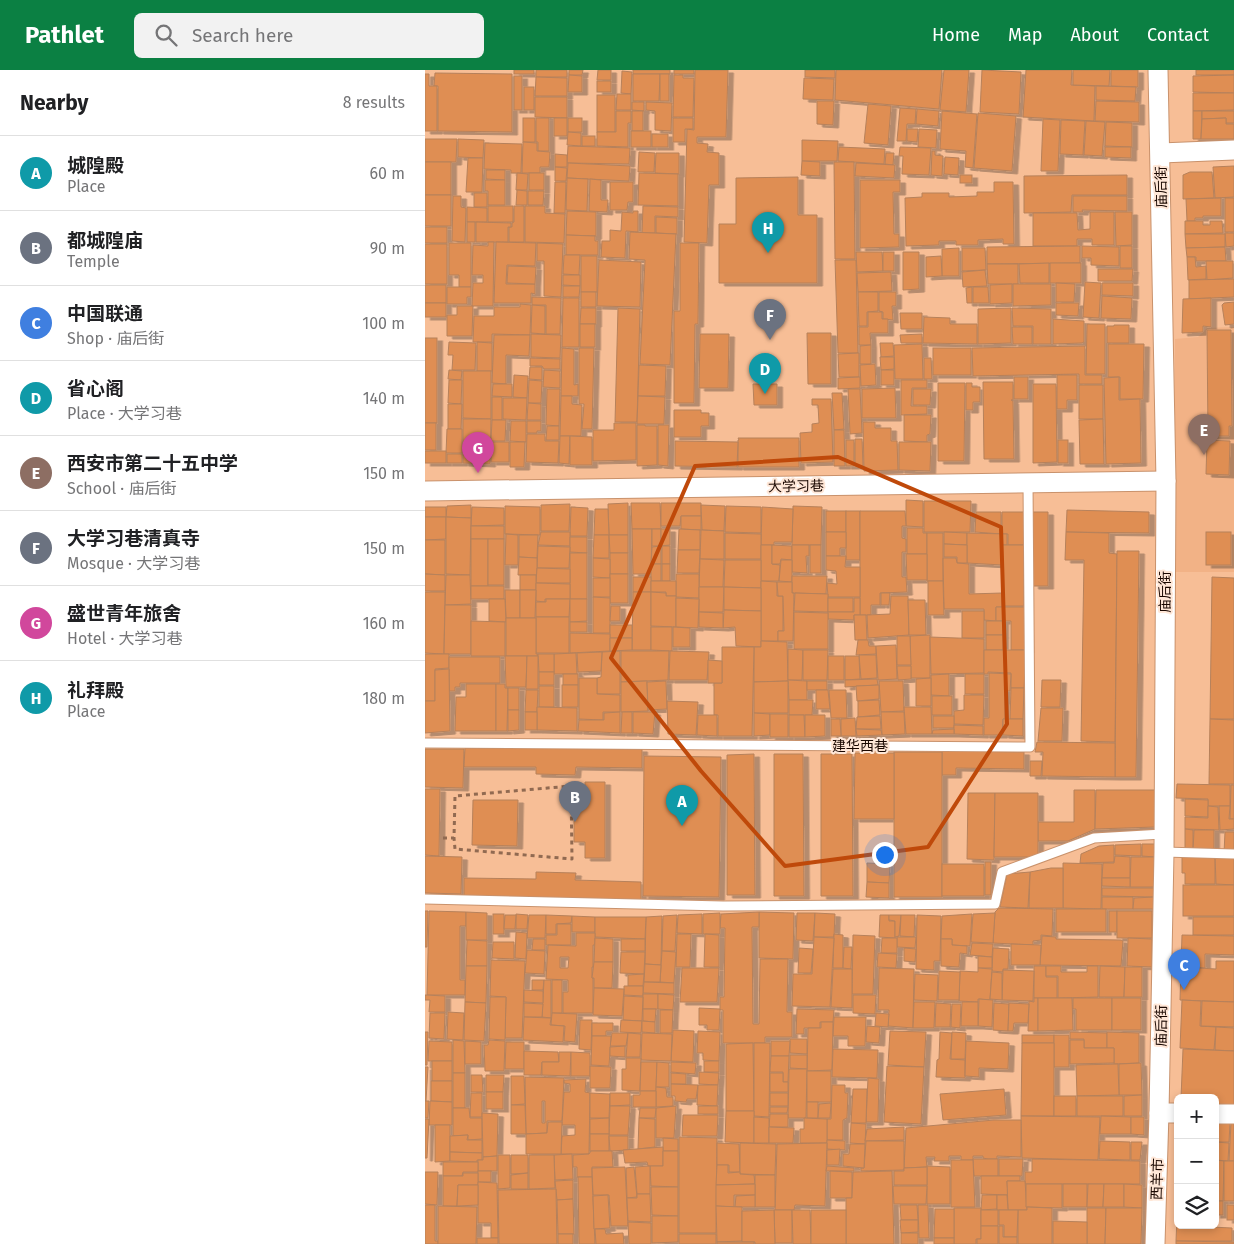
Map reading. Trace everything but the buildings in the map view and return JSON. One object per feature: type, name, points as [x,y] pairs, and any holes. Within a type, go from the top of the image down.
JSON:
[{"type":"street","name":"庙后街","points":[[1158,70],[1166,481],[1164,843],[1169,1113]]},
{"type":"street","points":[[1161,153],[1234,150]]},
{"type":"street","name":"大学习巷","points":[[425,491],[1166,481]]},
{"type":"street","name":"西羊市","points":[[1155,1244],[1169,1113]]},
{"type":"street","points":[[1219,1114],[1234,1114]]},
{"type":"lane","name":"建华西巷","points":[[425,743],[1030,747],[1028,483]]},
{"type":"lane","points":[[425,899],[723,906],[995,904],[1002,872],[1094,838],[1164,843],[1234,854]]},
{"type":"path","points":[[571,786],[572,859],[455,849],[454,838],[455,796],[571,786]]},
{"type":"path","points":[[443,838],[454,838]]},
{"type":"highlighted area","points":[[838,457],[1001,527],[1007,724],[928,847],[785,866],[701,771],[611,658],[695,466]]},
{"type":"shaded area","points":[[1234,327],[1234,572],[1175,572],[1175,339],[1198,337],[1207,328]]},
{"type":"place","name":"礼拜殿","points":[[768,253]]},
{"type":"place","name":"大学习巷清真寺","points":[[770,340]]},
{"type":"place","name":"省心阁","points":[[765,394]]},
{"type":"place","name":"西安市第二十五中学","points":[[1204,455]]},
{"type":"place","name":"盛世青年旅舍","points":[[478,473]]},
{"type":"place","name":"都城隍庙","points":[[575,822]]},
{"type":"place","name":"城隍殿","points":[[682,826]]},
{"type":"place","name":"中国联通","points":[[1184,990]]}]
